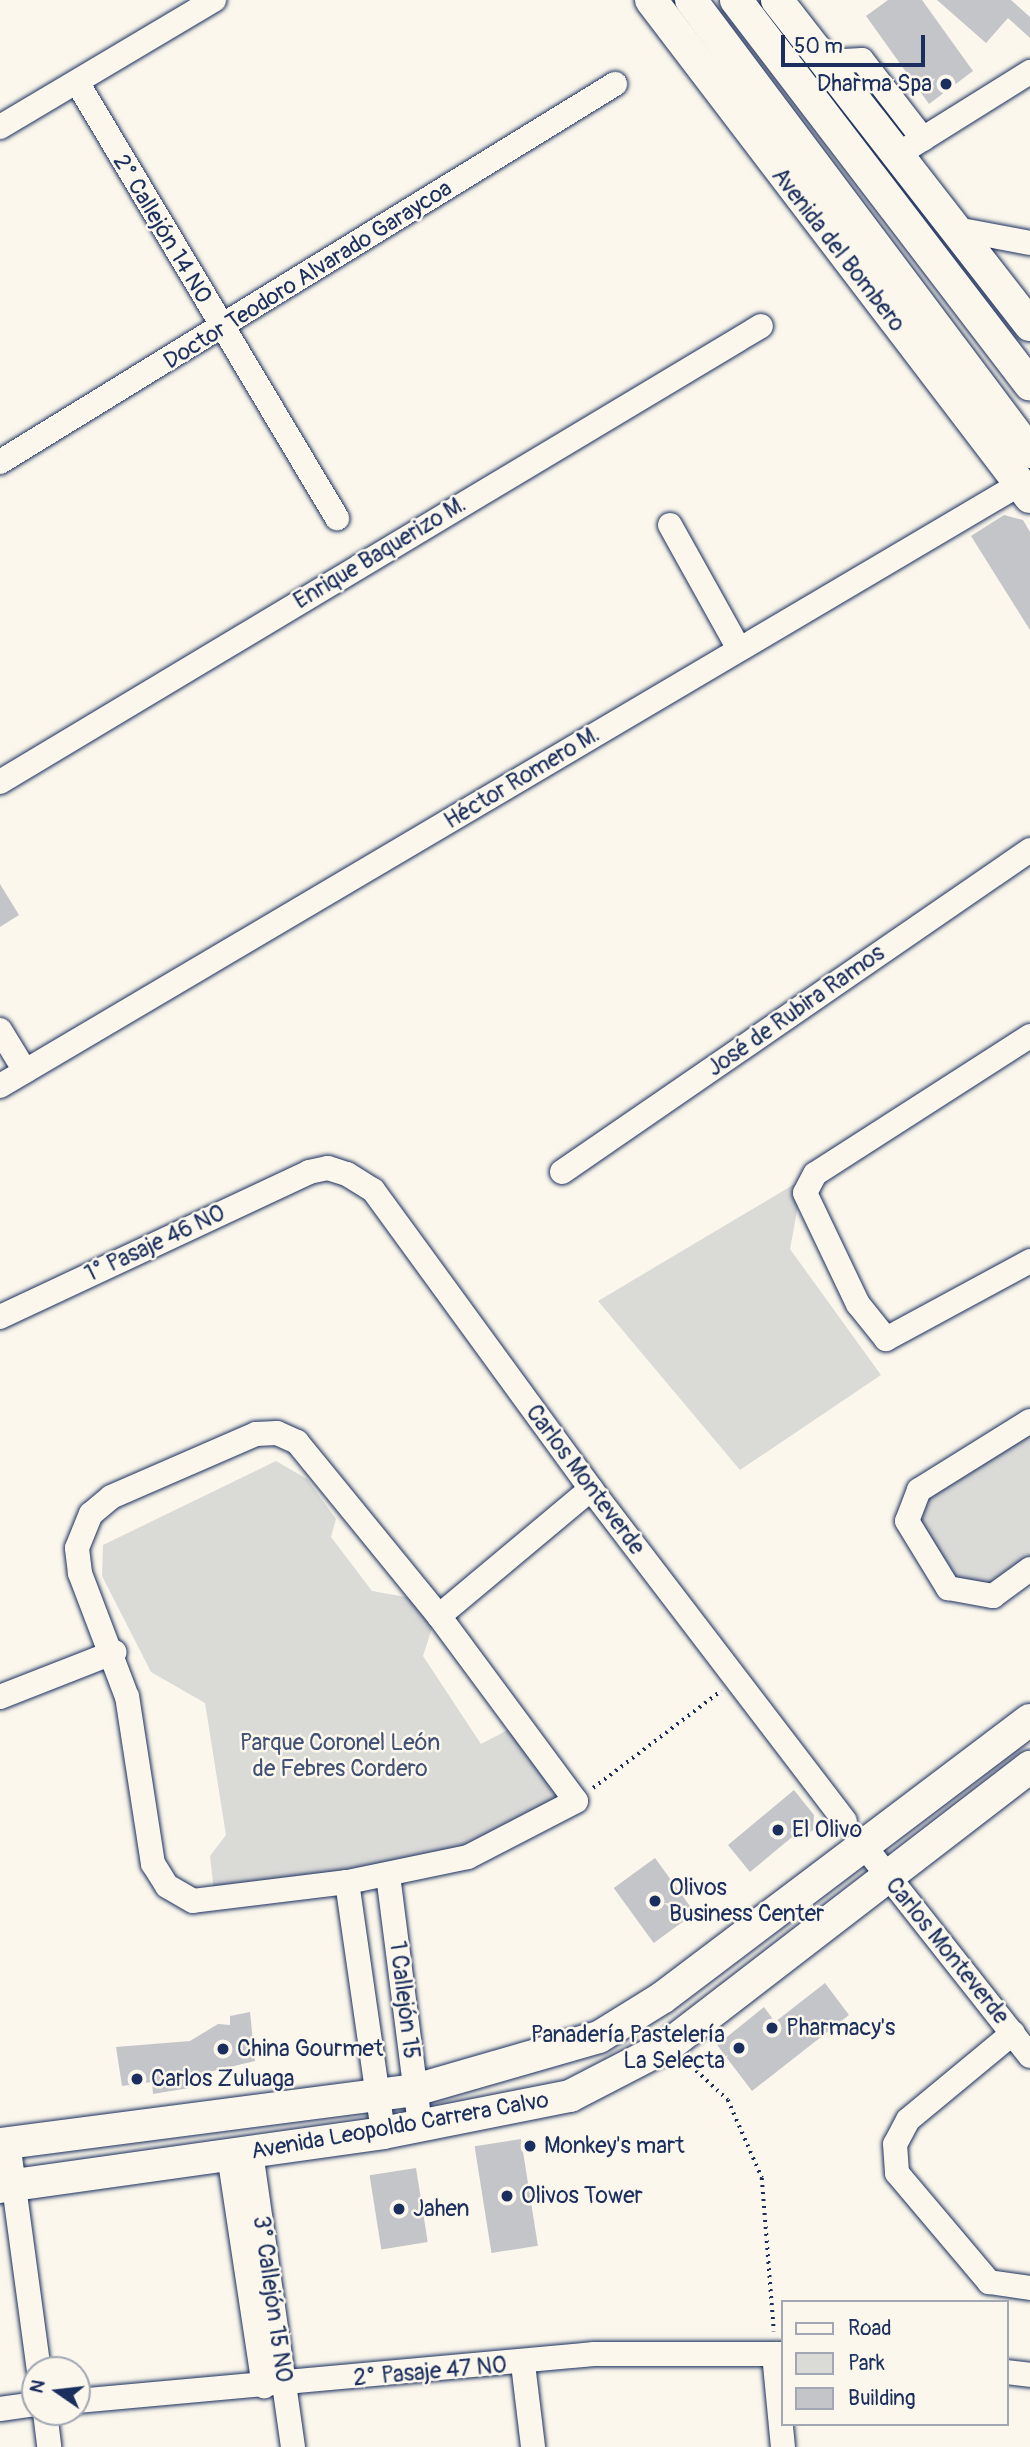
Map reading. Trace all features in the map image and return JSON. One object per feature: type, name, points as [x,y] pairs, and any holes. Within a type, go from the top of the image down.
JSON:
[{"type":"main road","name":"Avenida del Bombero","points":[[651,0],[1025,490]]},
{"type":"main road","name":"Avenida del Bombero","points":[[691,0],[1030,452]]},
{"type":"main road","points":[[736,0],[1030,385]]},
{"type":"main road","points":[[777,0],[825,62],[910,147],[956,229],[1030,325]]},
{"type":"main road","name":"Avenida Leopoldo Carrera Calvo","points":[[4,2143],[415,2090],[599,2037],[662,1998],[1030,1720]]},
{"type":"main road","name":"Avenida Leopoldo Carrera Calvo","points":[[7,2186],[383,2133],[570,2096],[669,2045],[1030,1767]]},
{"type":"street","points":[[0,127],[214,0]]},
{"type":"street","points":[[910,147],[1030,72]]},
{"type":"street","name":"2° Callejón 14 NO","points":[[77,82],[222,330],[337,518]]},
{"type":"street","name":"Doctor Teodoro Alvarado Garaycoa","points":[[0,462],[222,330],[615,84]]},
{"type":"street","points":[[956,229],[1024,236]]},
{"type":"street","name":"Enrique Baquerizo M.","points":[[0,782],[761,326]]},
{"type":"street","name":"Héctor Romero M.","points":[[8,1078],[739,649],[1025,490]]},
{"type":"street","points":[[670,525],[739,649]]},
{"type":"street","name":"José de Rubira Ramos","points":[[562,1172],[1030,850]]},
{"type":"street","points":[[0,1030],[8,1078]]},
{"type":"street","points":[[1030,1036],[815,1174],[805,1193],[858,1304],[886,1339],[1030,1261]]},
{"type":"street","name":"Carlos Monteverde","points":[[309,1172],[328,1168],[373,1190],[591,1489],[845,1821]]},
{"type":"street","name":"1° Pasaje 46 NO","points":[[0,1317],[309,1172]]},
{"type":"street","points":[[1030,1421],[919,1490],[907,1521],[948,1588],[993,1596],[1030,1569]]},
{"type":"street","points":[[276,1433],[297,1442],[439,1616],[576,1801],[468,1857],[388,1875],[208,1902],[167,1886],[153,1864],[114,1653],[80,1573],[77,1548],[91,1514],[111,1497],[256,1434],[276,1433]]},
{"type":"street","points":[[439,1616],[591,1489]]},
{"type":"street","points":[[0,1697],[114,1653]]},
{"type":"street","name":"Carlos Monteverde","points":[[865,1847],[1030,2056]]},
{"type":"street","name":"1 Callejón 15","points":[[388,1875],[420,2126]]},
{"type":"street","name":"1 Callejón 15","points":[[347,1882],[383,2133]]},
{"type":"street","points":[[1013,2033],[908,2120],[895,2144],[897,2173],[989,2282],[1030,2288]]},
{"type":"street","points":[[4,2143],[7,2186],[37,2356]]},
{"type":"street","name":"3° Callejón 15 NO","points":[[240,2153],[274,2386],[293,2447]]},
{"type":"street","name":"2° Pasaje 47 NO","points":[[91,2400],[523,2364],[594,2354],[779,2354]]},
{"type":"street","points":[[779,2354],[782,2424]]},
{"type":"street","points":[[523,2364],[533,2447]]},
{"type":"street","points":[[1009,2372],[1030,2375]]},
{"type":"street","points":[[0,2409],[21,2406]]},
{"type":"street","points":[[47,2426],[49,2447]]},
{"type":"street","points":[[782,2426],[783,2447]]},
{"type":"path","points":[[576,1801],[737,1680]]},
{"type":"path","points":[[669,2045],[728,2100],[762,2178],[779,2354]]},
{"type":"green space","points":[[803,1179],[790,1249],[881,1375],[740,1470],[598,1301]]},
{"type":"green space","points":[[1030,1421],[1030,1569],[971,1595],[907,1521],[912,1498]]},
{"type":"green space","name":"Parque Coronel León de Febres Cordero","points":[[276,1461],[307,1479],[336,1519],[331,1537],[372,1591],[411,1598],[432,1628],[423,1656],[481,1744],[519,1724],[576,1801],[468,1857],[215,1901],[210,1856],[226,1835],[205,1703],[151,1672],[102,1576],[103,1545]]},
{"type":"building","points":[[888,0],[922,0],[973,71],[929,104],[866,16]]},
{"type":"building","points":[[937,0],[1011,0],[1030,17],[1030,38],[1008,18],[986,43]]},
{"type":"building","points":[[1004,515],[1023,520],[1030,532],[1030,630],[971,536]]},
{"type":"building","points":[[0,884],[19,915],[0,927]]},
{"type":"building","name":"El Olivo","points":[[794,1790],[814,1815],[813,1830],[802,1839],[797,1833],[750,1872],[728,1845]]},
{"type":"building","name":"Olivos Business Center","points":[[655,1858],[695,1913],[654,1943],[614,1888]]},
{"type":"building","points":[[825,1983],[849,2015],[752,2091],[717,2045],[764,2007],[775,2022]]},
{"type":"building","points":[[250,2012],[255,2061],[188,2077],[189,2088],[153,2094],[152,2082],[122,2086],[116,2047],[190,2041],[218,2024],[230,2025],[230,2016]]},
{"type":"building","name":"Olivos Tower","points":[[521,2139],[538,2246],[491,2253],[475,2146]]},
{"type":"building","name":"Jahen","points":[[416,2168],[428,2242],[381,2249],[370,2175]]},
{"type":"place","name":"Dharma Spa","points":[[946,84]]},
{"type":"place","name":"El Olivo","points":[[778,1830]]},
{"type":"place","name":"Olivos Business Center","points":[[655,1901]]},
{"type":"place","name":"Pharmacy's","points":[[772,2028]]},
{"type":"place","name":"Panadería Pastelería La Selecta","points":[[739,2048]]},
{"type":"place","name":"China Gourmet","points":[[223,2049]]},
{"type":"place","name":"Carlos Zuluaga","points":[[137,2079]]},
{"type":"place","name":"Monkey's mart","points":[[530,2146]]},
{"type":"place","name":"Olivos Tower","points":[[507,2196]]},
{"type":"place","name":"Jahen","points":[[399,2209]]}]
